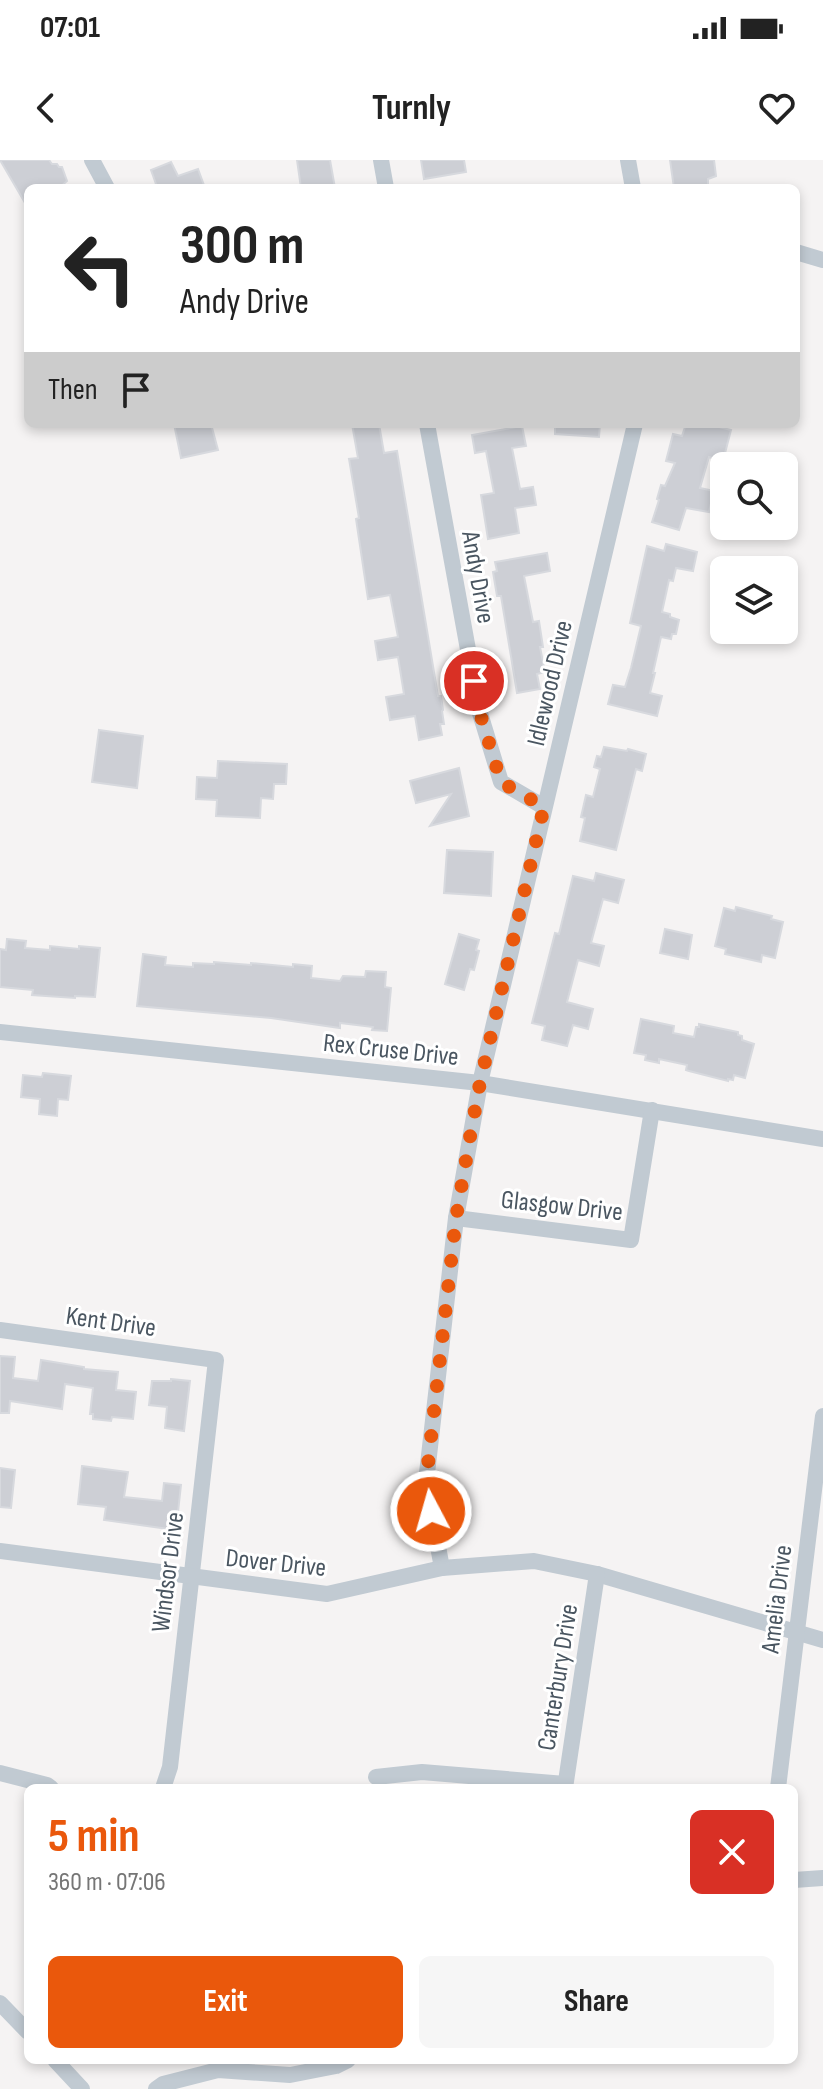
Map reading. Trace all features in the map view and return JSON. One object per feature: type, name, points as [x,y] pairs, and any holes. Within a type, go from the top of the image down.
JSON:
[{"type":"street","points":[[92,160],[105,184]]},
{"type":"street","points":[[381,160],[385,184]]},
{"type":"street","points":[[628,160],[632,184]]},
{"type":"street","points":[[800,253],[823,260]]},
{"type":"street","name":"Andy Drive","points":[[428,428],[483,724],[501,782],[544,807]]},
{"type":"street","name":"Idlewood Drive","points":[[442,1568],[426,1482],[456,1218],[480,1083],[634,428]]},
{"type":"street","name":"Rex Cruse Drive","points":[[0,1032],[480,1083],[823,1139]]},
{"type":"street","name":"Glasgow Drive","points":[[456,1218],[631,1240],[652,1110]]},
{"type":"street","name":"Kent Drive","points":[[0,1330],[216,1360]]},
{"type":"street","name":"Windsor Drive","points":[[164,1784],[170,1767],[216,1360]]},
{"type":"street","name":"Amelia Drive","points":[[778,1784],[823,1416]]},
{"type":"street","name":"Dover Drive","points":[[0,1551],[327,1594],[442,1568],[534,1561],[597,1574],[823,1640]]},
{"type":"street","name":"Canterbury Drive","points":[[565,1784],[597,1574]]},
{"type":"street","points":[[376,1777],[422,1772],[545,1784]]},
{"type":"street","points":[[0,1773],[44,1784]]},
{"type":"street","points":[[798,1880],[823,1878]]},
{"type":"street","points":[[0,2003],[24,2028]]},
{"type":"street","points":[[59,2064],[82,2089]]},
{"type":"street","points":[[156,2089],[163,2084],[218,2070],[290,2075],[340,2064]]},
{"type":"building","points":[[0,160],[49,160],[62,167],[67,181],[64,184],[24,184],[24,201]]},
{"type":"building","points":[[297,160],[330,160],[334,184],[300,184]]},
{"type":"building","points":[[421,160],[464,160],[466,172],[424,179]]},
{"type":"building","points":[[670,160],[714,160],[716,176],[708,179],[708,184],[673,184]]},
{"type":"building","points":[[171,162],[178,176],[198,169],[204,184],[156,184],[151,170]]},
{"type":"building","points":[[175,428],[212,428],[218,450],[181,458]]},
{"type":"building","points":[[353,428],[380,428],[384,453],[397,451],[438,696],[441,696],[442,735],[419,740],[415,716],[390,720],[386,697],[404,694],[398,657],[378,660],[375,641],[398,637],[390,595],[368,599],[349,459],[358,458]]},
{"type":"building","points":[[522,428],[526,446],[512,448],[520,489],[533,487],[536,505],[515,508],[519,533],[488,539],[481,495],[494,493],[486,451],[475,453],[472,435]]},
{"type":"building","points":[[555,428],[600,428],[599,437],[555,434]]},
{"type":"building","points":[[685,428],[731,430],[725,452],[710,452],[700,488],[710,490],[709,512],[686,508],[679,530],[652,522],[661,485],[665,486],[675,463],[666,461],[673,434],[682,436]]},
{"type":"building","points":[[666,544],[697,552],[693,571],[676,568],[673,581],[669,580],[662,612],[679,620],[676,634],[672,634],[671,639],[661,637],[650,693],[662,696],[657,716],[608,704],[613,685],[625,687],[631,668],[641,626],[630,623],[647,546],[664,551]]},
{"type":"building","points":[[547,553],[550,571],[524,576],[533,622],[539,621],[545,672],[537,674],[540,689],[517,693],[501,596],[497,596],[493,572],[497,571],[495,562]]},
{"type":"building","points":[[99,730],[143,736],[137,788],[92,782]]},
{"type":"building","points":[[604,747],[646,754],[642,771],[636,769],[616,850],[580,841],[586,795],[593,797],[600,769],[594,767]]},
{"type":"building","points":[[218,761],[287,764],[286,784],[274,784],[273,799],[261,798],[260,818],[216,816],[217,800],[196,799],[197,777],[217,778]]},
{"type":"building","points":[[459,768],[469,816],[430,826],[451,794],[416,803],[410,781]]},
{"type":"building","points":[[447,850],[493,852],[491,896],[444,893]]},
{"type":"building","points":[[596,873],[624,880],[618,903],[603,899],[591,943],[604,946],[599,966],[578,960],[567,1002],[593,1009],[588,1029],[573,1025],[567,1046],[542,1040],[545,1026],[532,1023],[573,876],[594,881]]},
{"type":"building","points":[[736,907],[783,922],[775,958],[762,955],[761,962],[725,954],[726,949],[715,946],[724,908],[735,911]]},
{"type":"building","points":[[665,929],[692,935],[688,959],[660,953]]},
{"type":"building","points":[[459,934],[479,940],[474,970],[470,969],[464,990],[445,984]]},
{"type":"building","points":[[7,939],[26,941],[25,948],[100,948],[95,997],[32,995],[33,990],[0,987],[0,949],[6,950]]},
{"type":"building","points":[[143,954],[166,957],[165,965],[193,967],[193,963],[214,962],[312,966],[311,978],[340,981],[343,976],[365,977],[366,971],[386,972],[385,987],[391,988],[387,1031],[340,1023],[340,1028],[271,1018],[137,1006]]},
{"type":"building","points":[[641,1019],[674,1026],[673,1033],[694,1037],[699,1024],[738,1032],[742,1040],[754,1044],[745,1078],[734,1075],[733,1080],[728,1081],[686,1070],[687,1065],[659,1059],[659,1063],[645,1060],[646,1055],[634,1053]]},
{"type":"building","points":[[43,1073],[71,1076],[68,1100],[58,1099],[57,1116],[39,1114],[40,1099],[21,1097],[23,1075],[42,1077]]},
{"type":"building","points":[[0,1356],[15,1357],[13,1378],[38,1381],[41,1360],[118,1372],[116,1390],[136,1392],[133,1419],[93,1419],[93,1414],[90,1414],[93,1388],[65,1384],[62,1409],[10,1401],[9,1413],[0,1413]]},
{"type":"building","points":[[152,1381],[190,1381],[184,1431],[165,1428],[167,1407],[149,1405]]},
{"type":"building","points":[[82,1466],[128,1472],[124,1497],[162,1501],[164,1483],[181,1485],[176,1530],[104,1520],[106,1507],[78,1504]]},
{"type":"building","points":[[0,1468],[15,1470],[11,1508],[0,1507]]},
{"type":"route","points":[[431,1511],[426,1482],[456,1218],[480,1083],[544,807],[501,782],[479,710],[474,681]]}]
